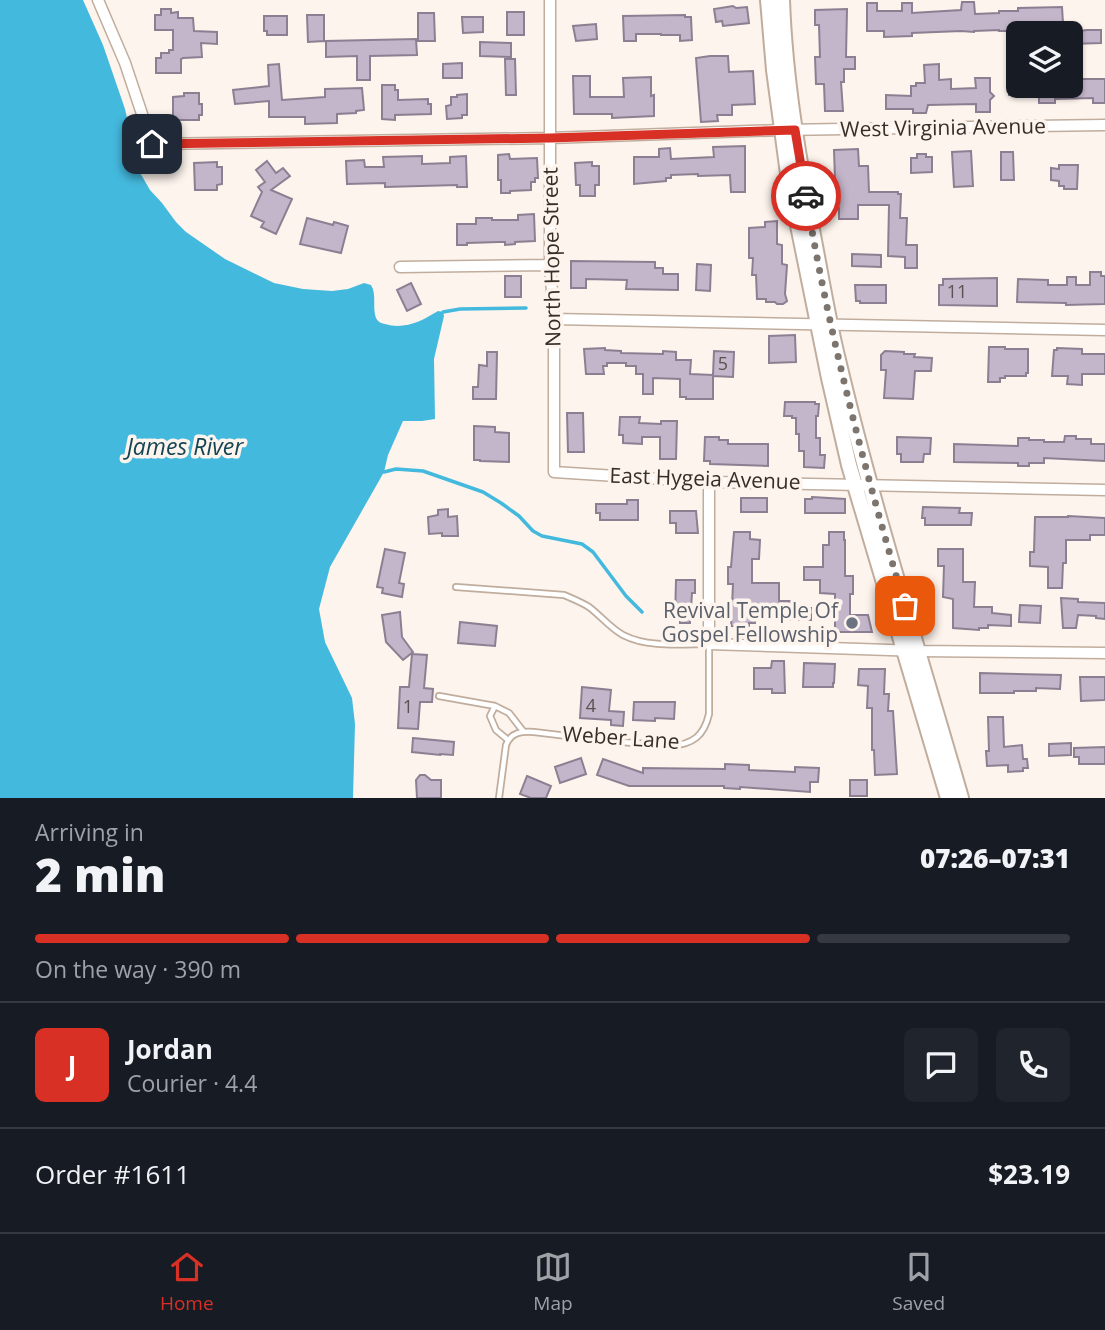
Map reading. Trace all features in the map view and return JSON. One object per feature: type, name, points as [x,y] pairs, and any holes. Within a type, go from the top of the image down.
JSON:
[{"type":"main road","points":[[768,0],[772,58],[788,130]]},
{"type":"main road","points":[[782,0],[788,130],[797,225],[824,324],[839,422],[862,485],[911,650],[961,798]]},
{"type":"main road","points":[[911,650],[948,798]]},
{"type":"street","name":"West Virginia Avenue","points":[[98,0],[125,63],[152,144],[1105,125]]},
{"type":"street","name":"North Hope Street","points":[[551,0],[550,265],[554,319],[554,472]]},
{"type":"street","points":[[401,267],[550,265]]},
{"type":"street","points":[[554,319],[1105,330]]},
{"type":"street","name":"East Hygeia Avenue","points":[[554,472],[709,482],[1105,490]]},
{"type":"street","points":[[709,482],[709,644],[1105,653]]},
{"type":"lane","points":[[457,587],[564,596],[590,608],[630,638],[658,643],[709,644]]},
{"type":"lane","name":"Weber Lane","points":[[523,731],[671,746],[689,743],[702,732],[709,714],[709,644]]},
{"type":"lane","points":[[439,696],[495,706],[509,713],[523,731],[508,740],[499,798]]},
{"type":"lane","points":[[495,706],[490,716],[496,730],[508,740]]},
{"type":"water","name":"James River","points":[[0,0],[83,0],[103,45],[125,109],[139,171],[150,190],[186,232],[225,259],[274,283],[332,291],[364,283],[371,285],[376,318],[382,323],[392,326],[406,325],[438,311],[443,312],[434,359],[435,419],[403,421],[388,455],[384,472],[330,567],[319,609],[325,642],[352,698],[355,724],[353,798],[0,798]]},
{"type":"building","points":[[962,2],[974,2],[975,14],[1018,11],[1018,8],[1062,7],[1063,21],[1006,21],[1006,31],[912,33],[912,36],[884,37],[884,31],[867,31],[867,3],[877,3],[877,11],[902,11],[902,3],[912,3],[912,13],[961,10]]},
{"type":"building","points":[[747,7],[749,23],[723,26],[722,21],[716,22],[714,9]]},
{"type":"building","points":[[161,9],[171,9],[171,13],[178,12],[178,18],[193,18],[194,31],[217,32],[217,44],[201,43],[202,57],[181,59],[181,73],[156,73],[156,58],[161,58],[161,53],[173,50],[173,30],[155,30],[155,15],[161,15]]},
{"type":"building","points":[[847,9],[846,57],[855,57],[855,69],[844,69],[844,82],[841,82],[843,111],[825,111],[824,84],[816,84],[815,57],[820,57],[819,25],[815,25],[815,10]]},
{"type":"building","points":[[507,12],[524,12],[524,35],[507,35]]},
{"type":"building","points":[[418,13],[434,13],[435,41],[418,41]]},
{"type":"building","points":[[307,15],[324,15],[324,41],[308,42]]},
{"type":"building","points":[[264,16],[287,16],[287,35],[267,35],[267,31],[264,31]]},
{"type":"building","points":[[623,16],[691,17],[692,40],[680,41],[680,35],[636,34],[636,41],[624,41]]},
{"type":"building","points":[[462,17],[483,17],[483,32],[463,33]]},
{"type":"building","points":[[596,24],[597,39],[576,41],[573,26]]},
{"type":"building","points":[[1083,30],[1101,30],[1101,43],[1083,44]]},
{"type":"building","points":[[416,39],[417,55],[370,56],[370,80],[357,80],[357,56],[326,57],[326,41]]},
{"type":"building","points":[[480,42],[511,43],[511,57],[480,56]]},
{"type":"building","points":[[728,56],[729,72],[753,71],[755,104],[732,105],[732,115],[717,115],[718,121],[701,122],[696,58]]},
{"type":"building","points":[[505,59],[515,59],[516,95],[506,95]]},
{"type":"building","points":[[462,63],[462,78],[443,78],[443,64]]},
{"type":"building","points":[[279,64],[282,100],[325,97],[325,89],[362,88],[364,110],[337,114],[337,123],[305,124],[305,117],[269,117],[269,101],[235,104],[233,90],[269,86],[268,65]]},
{"type":"building","points":[[939,64],[939,80],[951,79],[951,89],[976,88],[975,78],[990,78],[990,92],[994,96],[990,100],[990,112],[976,112],[976,104],[928,105],[926,113],[913,113],[913,109],[886,109],[886,95],[911,96],[911,86],[925,83],[924,65]]},
{"type":"building","points":[[573,76],[590,76],[590,97],[624,97],[623,78],[651,77],[654,116],[612,118],[612,114],[574,114]]},
{"type":"building","points":[[1083,79],[1105,79],[1105,103],[1093,103],[1093,98],[1055,99],[1055,103],[1039,103],[1039,98],[1083,98]]},
{"type":"building","points":[[382,85],[395,85],[398,100],[428,99],[431,114],[395,115],[395,120],[382,119]]},
{"type":"building","points":[[184,93],[199,93],[202,115],[199,115],[199,120],[173,120],[173,97],[184,96]]},
{"type":"building","points":[[467,94],[467,115],[447,119],[446,106],[451,105],[451,97]]},
{"type":"building","points":[[745,146],[745,192],[731,192],[730,175],[671,175],[666,181],[634,184],[634,157],[659,157],[659,149],[670,148],[671,159],[714,157],[713,147]]},
{"type":"building","points":[[858,149],[859,166],[868,166],[869,192],[901,194],[900,218],[907,218],[906,245],[917,245],[917,268],[905,268],[905,257],[888,256],[889,205],[858,205],[858,219],[839,219],[839,208],[836,207],[834,150]]},
{"type":"building","points":[[971,151],[973,186],[954,187],[952,152]]},
{"type":"building","points":[[1001,152],[1013,152],[1014,180],[1001,180]]},
{"type":"building","points":[[509,154],[510,159],[537,158],[538,178],[531,182],[531,190],[501,193],[498,155]]},
{"type":"building","points":[[917,154],[932,157],[932,172],[911,173],[911,158],[917,158]]},
{"type":"building","points":[[422,156],[422,164],[450,163],[450,157],[466,156],[467,187],[347,184],[346,161],[364,160],[365,167],[384,167],[383,157]]},
{"type":"building","points":[[267,161],[276,173],[283,168],[290,176],[271,190],[292,199],[276,234],[261,227],[264,222],[251,216],[262,192],[258,187],[265,182],[256,170]]},
{"type":"building","points":[[217,162],[217,167],[222,167],[222,184],[217,185],[217,190],[195,190],[194,163]]},
{"type":"building","points":[[592,162],[592,166],[599,166],[599,185],[595,185],[595,196],[580,196],[580,185],[576,185],[575,163]]},
{"type":"building","points":[[1059,165],[1078,165],[1077,189],[1064,189],[1064,186],[1059,186],[1059,181],[1051,180],[1051,168],[1059,169]]},
{"type":"building","points":[[534,214],[535,241],[505,245],[505,242],[499,242],[457,245],[457,224],[476,224],[476,218],[518,220],[518,215]]},
{"type":"building","points":[[307,218],[348,226],[341,253],[300,244]]},
{"type":"building","points":[[777,221],[777,244],[782,245],[782,264],[787,265],[787,301],[783,304],[757,299],[756,275],[752,275],[753,258],[749,258],[749,228],[765,227],[765,222]]},
{"type":"building","points":[[852,254],[881,255],[881,267],[852,266]]},
{"type":"building","points":[[571,261],[655,262],[655,268],[663,268],[663,274],[678,274],[678,290],[626,289],[627,280],[586,279],[586,288],[571,288]]},
{"type":"building","points":[[697,264],[711,265],[710,291],[696,290]]},
{"type":"building","points":[[1090,272],[1101,272],[1101,276],[1105,276],[1105,304],[1017,302],[1018,279],[1048,280],[1048,285],[1067,285],[1067,277],[1076,277],[1076,285],[1090,285]]},
{"type":"building","points":[[505,276],[521,276],[521,297],[505,297]]},
{"type":"building","points":[[997,278],[997,306],[939,305],[939,285],[943,285],[943,279]]},
{"type":"building","points":[[411,283],[421,304],[407,311],[397,290]]},
{"type":"building","points":[[855,285],[886,285],[886,303],[856,301]]},
{"type":"building","points":[[795,335],[796,362],[769,363],[769,336]]},
{"type":"building","points":[[989,347],[1028,349],[1026,376],[1005,376],[1000,378],[1000,382],[988,382]]},
{"type":"building","points":[[605,348],[621,353],[676,352],[676,360],[691,360],[690,374],[713,375],[714,351],[734,352],[733,377],[713,376],[713,399],[680,397],[680,379],[653,378],[653,394],[643,394],[643,374],[636,374],[636,366],[607,363],[607,366],[603,366],[604,374],[586,374],[584,349]]},
{"type":"building","points":[[1082,349],[1082,354],[1105,354],[1105,374],[1082,374],[1082,385],[1067,384],[1068,376],[1052,376],[1054,350]]},
{"type":"building","points":[[885,351],[932,358],[931,371],[915,371],[913,399],[884,398],[886,370],[881,370],[881,355]]},
{"type":"building","points":[[487,352],[497,352],[496,399],[473,399],[473,387],[478,387],[479,365],[487,366]]},
{"type":"building","points":[[785,402],[819,404],[816,438],[820,438],[820,455],[825,455],[824,468],[804,467],[804,451],[799,451],[799,434],[796,434],[796,418],[784,416]]},
{"type":"building","points":[[567,413],[583,413],[584,452],[568,452]]},
{"type":"building","points":[[620,417],[640,417],[639,423],[661,424],[661,421],[677,421],[676,459],[660,459],[660,437],[642,437],[642,444],[623,443],[623,435],[619,435]]},
{"type":"building","points":[[474,426],[495,427],[495,432],[509,433],[509,462],[474,460]]},
{"type":"building","points":[[1065,436],[1091,439],[1091,444],[1105,444],[1105,461],[1044,458],[1044,463],[1029,463],[1029,466],[1018,466],[1018,463],[954,462],[954,444],[1018,446],[1018,438],[1064,442]]},
{"type":"building","points":[[705,437],[719,437],[719,440],[728,440],[728,444],[768,444],[768,466],[710,464],[710,461],[704,461]]},
{"type":"building","points":[[897,437],[931,438],[930,454],[924,454],[923,462],[901,462],[901,454],[897,454]]},
{"type":"building","points":[[741,498],[767,498],[767,512],[741,512]]},
{"type":"building","points":[[805,499],[845,499],[845,513],[805,513]]},
{"type":"building","points":[[627,500],[638,500],[638,520],[600,520],[600,513],[596,513],[596,504],[627,504]]},
{"type":"building","points":[[923,507],[960,508],[959,513],[972,513],[971,525],[925,525],[925,518],[922,518]]},
{"type":"building","points":[[448,509],[448,517],[457,516],[458,536],[429,534],[428,517],[438,515],[438,510]]},
{"type":"building","points":[[670,511],[696,511],[698,533],[676,533],[676,523],[670,523]]},
{"type":"building","points":[[1035,517],[1105,518],[1105,535],[1090,535],[1090,540],[1066,540],[1062,588],[1048,588],[1048,567],[1030,566],[1030,552],[1034,552]]},
{"type":"building","points":[[734,532],[750,532],[750,539],[760,540],[759,559],[752,559],[752,583],[779,583],[779,601],[797,601],[801,608],[811,608],[811,620],[779,619],[779,607],[756,606],[755,623],[749,623],[749,627],[731,626],[733,584],[728,584],[728,567],[731,567]]},
{"type":"building","points":[[829,532],[844,532],[845,576],[853,576],[850,615],[868,615],[872,632],[835,632],[835,594],[820,593],[820,580],[804,580],[804,567],[823,567],[823,545],[829,545]]},
{"type":"building","points":[[385,549],[405,553],[399,583],[404,584],[402,597],[382,593],[383,588],[377,587]]},
{"type":"building","points":[[938,549],[963,549],[963,582],[975,582],[974,607],[992,607],[992,613],[1011,615],[1011,626],[988,625],[988,628],[979,630],[953,628],[953,599],[943,597],[944,566],[938,566]]},
{"type":"building","points":[[676,580],[695,580],[690,623],[680,623],[680,619],[675,619]]},
{"type":"building","points":[[1061,598],[1105,603],[1105,619],[1078,615],[1076,628],[1063,628]]},
{"type":"building","points":[[1020,605],[1041,606],[1040,623],[1019,622]]},
{"type":"building","points":[[400,612],[402,637],[413,652],[403,660],[386,642],[382,615]]},
{"type":"building","points":[[460,622],[497,626],[495,646],[458,643]]},
{"type":"building","points":[[412,654],[427,655],[424,688],[433,689],[432,702],[420,702],[418,729],[398,728],[400,687],[409,687]]},
{"type":"building","points":[[772,661],[784,661],[785,693],[772,693],[772,689],[754,689],[754,668],[771,668]]},
{"type":"building","points":[[804,663],[835,664],[833,687],[803,687]]},
{"type":"building","points":[[859,669],[885,669],[884,694],[889,694],[888,711],[893,711],[897,774],[875,775],[872,708],[867,708],[868,686],[858,685]]},
{"type":"building","points":[[980,673],[1061,675],[1060,689],[1036,688],[1036,691],[1014,693],[980,693]]},
{"type":"building","points":[[1080,677],[1105,677],[1105,700],[1081,701]]},
{"type":"building","points":[[582,687],[611,690],[609,711],[624,712],[623,726],[611,725],[611,720],[580,718]]},
{"type":"building","points":[[634,702],[675,702],[674,719],[633,720]]},
{"type":"building","points":[[988,717],[1003,717],[1004,747],[1022,745],[1023,759],[1027,759],[1028,768],[1008,772],[1008,765],[987,766]]},
{"type":"building","points":[[413,738],[454,742],[453,755],[412,752]]},
{"type":"building","points":[[1071,743],[1071,755],[1049,756],[1049,744]]},
{"type":"building","points":[[1105,747],[1105,764],[1079,764],[1079,757],[1074,757],[1074,748]]},
{"type":"building","points":[[581,758],[586,774],[560,783],[555,767]]},
{"type":"building","points":[[603,759],[643,773],[643,768],[725,769],[725,764],[749,765],[749,770],[795,772],[795,767],[819,768],[818,782],[810,782],[810,792],[724,786],[629,786],[597,775]]},
{"type":"building","points":[[420,775],[431,780],[441,780],[441,798],[417,798],[416,780]]},
{"type":"building","points":[[527,776],[551,786],[546,798],[531,798],[520,794]]},
{"type":"building","points":[[850,780],[867,780],[867,796],[850,796]]},
{"type":"waterway","points":[[443,312],[460,309],[526,308]]},
{"type":"waterway","points":[[384,472],[396,469],[423,471],[483,492],[519,516],[533,531],[542,536],[582,544],[593,552],[626,596],[642,612]]},
{"type":"way so far","points":[[806,196],[837,358],[905,606]]},
{"type":"place","name":"Revival Temple Of Gospel Fellowship","points":[[852,623]]},
{"type":"route","points":[[152,144],[550,138],[795,130],[806,196]]}]
